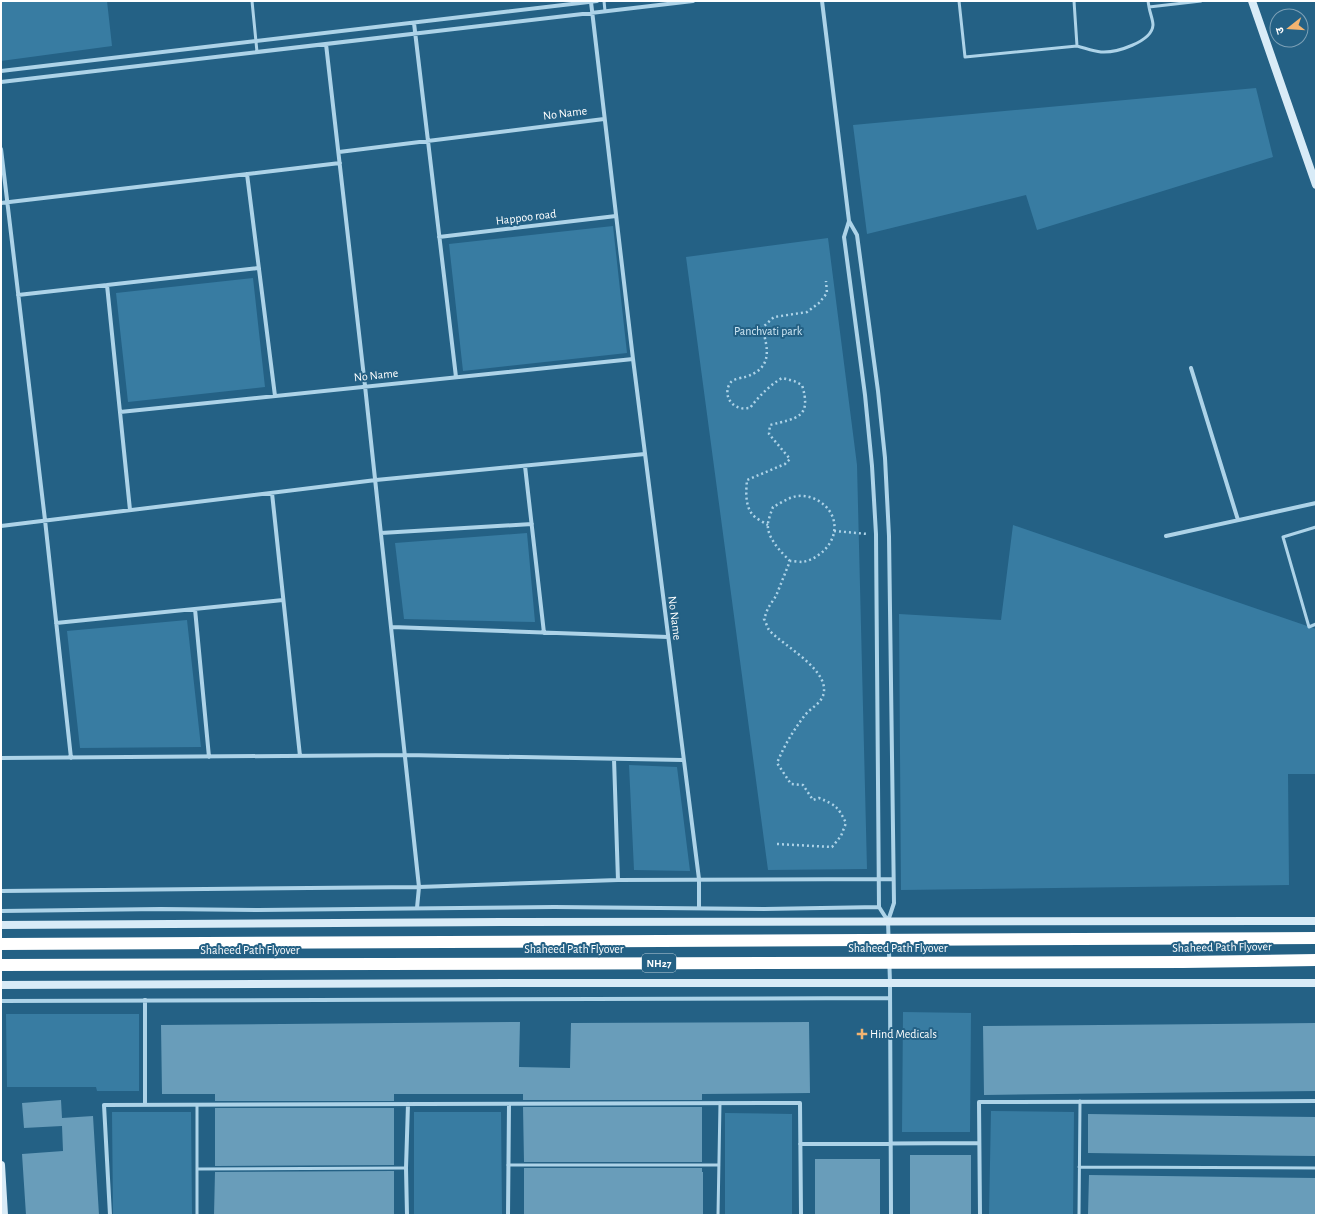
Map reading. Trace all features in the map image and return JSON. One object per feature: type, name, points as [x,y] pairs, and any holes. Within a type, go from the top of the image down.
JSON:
[{"type":"highway","name":"Shaheed Path Flyover","points":[[1,944],[1316,938]]},
{"type":"highway","name":"Shaheed Path Flyover","points":[[1,965],[1159,962],[1316,960]]},
{"type":"street","points":[[1,71],[597,1]]},
{"type":"street","points":[[1,82],[693,1]]},
{"type":"street","points":[[822,1],[849,221],[857,235],[878,391],[889,536],[894,903],[888,921],[890,983],[891,1215]]},
{"type":"street","points":[[1252,1],[1316,184]]},
{"type":"street","name":"No Name","points":[[591,2],[633,359],[699,879],[699,908]]},
{"type":"street","points":[[414,23],[456,377]]},
{"type":"street","points":[[326,44],[366,386],[406,755],[419,887],[417,908]]},
{"type":"street","name":"No Name","points":[[339,152],[604,119]]},
{"type":"street","points":[[1,148],[45,520],[71,758]]},
{"type":"street","points":[[1,203],[340,163]]},
{"type":"street","points":[[247,174],[274,396]]},
{"type":"street","name":"Happoo road","points":[[439,237],[616,216]]},
{"type":"street","points":[[849,221],[844,237],[865,395],[872,466],[876,534],[879,907],[888,921]]},
{"type":"street","points":[[18,295],[259,268]]},
{"type":"street","points":[[107,285],[130,510]]},
{"type":"street","name":"No Name","points":[[120,412],[633,359]]},
{"type":"street","points":[[1191,368],[1238,520]]},
{"type":"street","points":[[1,526],[376,480],[645,454]]},
{"type":"street","points":[[525,466],[544,633]]},
{"type":"street","points":[[272,493],[300,756]]},
{"type":"street","points":[[1166,536],[1316,503]]},
{"type":"street","points":[[382,533],[532,524]]},
{"type":"street","points":[[56,623],[283,600]]},
{"type":"street","points":[[195,609],[209,757]]},
{"type":"street","points":[[392,627],[668,637]]},
{"type":"street","points":[[1,758],[406,755],[683,760]]},
{"type":"street","points":[[614,759],[618,880]]},
{"type":"street","points":[[1,891],[419,887],[618,880],[893,879]]},
{"type":"street","points":[[1,911],[417,908],[764,909],[879,907]]},
{"type":"street","points":[[1,925],[1316,920]]},
{"type":"street","points":[[1,985],[506,983],[1316,983]]},
{"type":"street","points":[[1,1001],[890,998]]},
{"type":"street","points":[[145,1000],[145,1105]]},
{"type":"street","points":[[980,1215],[979,1102],[1316,1101]]},
{"type":"street","points":[[110,1215],[104,1105],[800,1103],[800,1215]]},
{"type":"street","points":[[407,1215],[406,1168],[408,1104]]},
{"type":"street","points":[[508,1104],[508,1215]]},
{"type":"street","points":[[800,1144],[890,1142],[979,1143]]},
{"type":"street","points":[[1,1165],[4,1215]]},
{"type":"lane","points":[[252,1],[257,52]]},
{"type":"lane","points":[[604,1],[605,11]]},
{"type":"lane","points":[[959,1],[965,57],[1077,46],[1102,52],[1133,46],[1150,33],[1153,25],[1148,1]]},
{"type":"lane","points":[[1074,1],[1077,46]]},
{"type":"lane","points":[[1149,7],[1201,1]]},
{"type":"lane","points":[[1316,527],[1283,537],[1309,627],[1316,624]]},
{"type":"lane","points":[[1079,1215],[1080,1101]]},
{"type":"lane","points":[[718,1215],[720,1103]]},
{"type":"lane","points":[[197,1105],[197,1215]]},
{"type":"lane","points":[[508,1165],[719,1165]]},
{"type":"lane","points":[[197,1169],[406,1168]]},
{"type":"lane","points":[[1079,1168],[1316,1168]]},
{"type":"path","points":[[768,525],[752,514],[747,504],[747,480],[785,464],[790,459],[769,434],[770,425],[797,418],[803,411],[806,399],[802,385],[782,378],[767,388],[750,408],[740,408],[732,404],[727,396],[728,387],[732,380],[756,373],[763,366],[768,353],[762,328],[774,317],[807,312],[819,304],[826,293],[826,281]]},
{"type":"path","points":[[798,496],[809,497],[819,500],[828,509],[834,519],[834,531],[824,551],[813,558],[802,562],[790,561],[776,548],[768,525],[773,507],[798,496]]},
{"type":"path","points":[[834,531],[876,534]]},
{"type":"path","points":[[777,844],[832,847],[841,836],[846,823],[839,810],[832,803],[820,798],[813,800],[803,785],[791,784],[777,763],[786,742],[806,713],[815,707],[822,698],[825,688],[821,677],[812,666],[769,629],[764,619],[768,608],[776,596],[790,561]]},
{"type":"green space","points":[[1,1],[107,1],[112,46],[1,61]]},
{"type":"green space","points":[[1256,88],[1273,157],[1037,230],[1026,195],[867,234],[853,125]]},
{"type":"green space","points":[[613,226],[627,353],[463,371],[449,244]]},
{"type":"green space","name":"Panchvati park","points":[[828,238],[857,465],[867,869],[768,870],[686,257]]},
{"type":"green space","points":[[253,278],[265,387],[128,402],[116,293]]},
{"type":"green space","points":[[1013,525],[1316,629],[1316,774],[1288,774],[1289,885],[901,890],[899,614],[1001,620]]},
{"type":"green space","points":[[527,533],[535,622],[404,619],[395,543]]},
{"type":"green space","points":[[187,620],[201,747],[80,748],[67,631]]},
{"type":"green space","points":[[629,765],[677,767],[690,871],[634,870]]},
{"type":"green space","points":[[903,1012],[971,1013],[970,1132],[902,1132]]},
{"type":"green space","points":[[6,1014],[139,1014],[139,1091],[97,1091],[96,1087],[7,1087]]},
{"type":"green space","points":[[991,1111],[1074,1112],[1073,1215],[989,1215]]},
{"type":"green space","points":[[112,1112],[191,1112],[192,1215],[113,1215]]},
{"type":"green space","points":[[414,1112],[501,1112],[502,1215],[414,1215]]},
{"type":"green space","points":[[725,1113],[792,1114],[792,1215],[725,1215]]},
{"type":"building","points":[[520,1022],[519,1067],[570,1068],[571,1023],[809,1022],[810,1093],[702,1094],[702,1100],[523,1100],[523,1094],[394,1094],[394,1101],[215,1101],[215,1094],[162,1094],[161,1025]]},
{"type":"building","points":[[1316,1023],[1316,1091],[984,1095],[983,1026]]},
{"type":"building","points":[[61,1100],[62,1118],[93,1116],[99,1215],[26,1215],[22,1154],[63,1151],[62,1126],[24,1128],[22,1103]]},
{"type":"building","points":[[523,1107],[702,1107],[702,1162],[524,1162]]},
{"type":"building","points":[[215,1108],[394,1108],[394,1165],[215,1166]]},
{"type":"building","points":[[1088,1114],[1316,1117],[1316,1156],[1088,1153]]},
{"type":"building","points":[[910,1155],[971,1155],[971,1215],[910,1215]]},
{"type":"building","points":[[815,1159],[880,1159],[880,1215],[815,1215]]},
{"type":"building","points":[[524,1168],[702,1168],[703,1215],[524,1215]]},
{"type":"building","points":[[394,1171],[394,1215],[214,1215],[215,1172]]},
{"type":"building","points":[[1089,1175],[1316,1178],[1316,1215],[1088,1214]]},
{"type":"place","name":"Hind Medicals","points":[[862,1034]]}]
